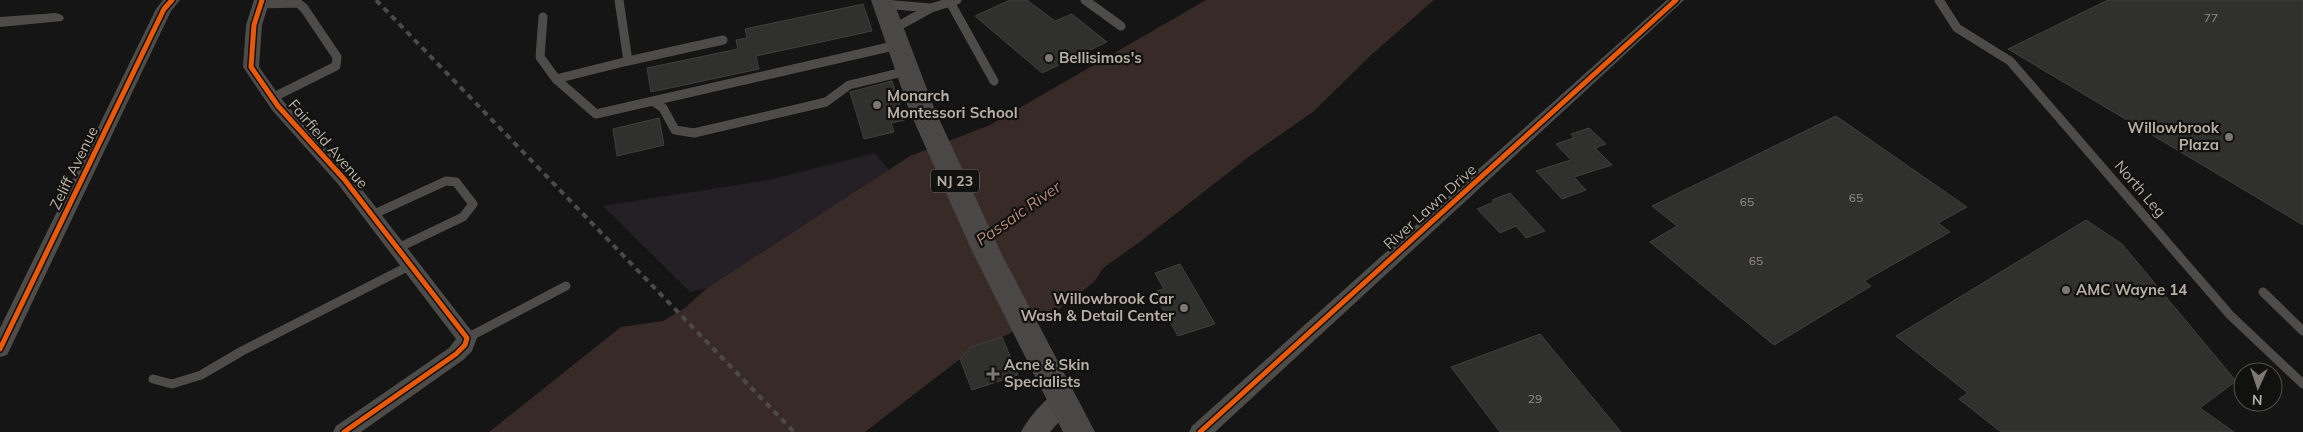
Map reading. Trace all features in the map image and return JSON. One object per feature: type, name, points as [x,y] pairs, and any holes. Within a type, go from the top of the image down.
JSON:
[{"type":"main road","name":"NJ 23","points":[[882,2],[922,110],[987,252],[1079,432]]},
{"type":"street","name":"Zeliff Avenue","points":[[0,349],[164,10],[172,0]]},
{"type":"street","name":"River Lawn Drive","points":[[1200,432],[1676,0]]},
{"type":"street","name":"Fairfield Avenue","points":[[261,2],[254,24],[251,67],[272,98],[344,179],[467,338]]},
{"type":"street","points":[[0,22],[56,18]]},
{"type":"street","points":[[344,432],[456,354],[467,338]]},
{"type":"street","points":[[1034,432],[1063,400]]},
{"type":"lane","points":[[619,0],[628,61]]},
{"type":"lane","points":[[1085,0],[1121,26]]},
{"type":"lane","name":"North Leg","points":[[1939,0],[1958,28],[2010,61],[2230,315],[2303,384]]},
{"type":"lane","points":[[542,17],[540,57],[556,79],[596,114],[653,101],[895,37],[931,8],[953,1],[994,81]]},
{"type":"lane","points":[[261,2],[298,3],[304,8],[337,57],[336,66],[272,98]]},
{"type":"lane","points":[[882,2],[931,8]]},
{"type":"lane","points":[[556,79],[723,40]]},
{"type":"lane","points":[[653,101],[664,109],[671,127],[683,134],[694,133],[826,102],[849,85],[908,71]]},
{"type":"lane","points":[[372,215],[446,181],[456,182],[473,204],[463,217],[398,248]]},
{"type":"lane","points":[[153,379],[172,384],[201,375],[242,351],[411,265]]},
{"type":"lane","points":[[467,338],[566,286]]},
{"type":"lane","points":[[2263,292],[2303,331]]},
{"type":"shaded area","points":[[875,153],[889,170],[707,288],[690,292],[603,206],[769,180]]},
{"type":"water","name":"Passaic River","points":[[1206,0],[1434,0],[1371,55],[1313,112],[1251,155],[1141,241],[1103,268],[1094,282],[1054,313],[1002,337],[971,347],[960,359],[865,432],[489,432],[621,327],[663,321],[685,308],[707,288],[910,156],[990,125]]},
{"type":"building","points":[[1010,0],[1027,0],[1055,21],[1072,14],[1107,42],[1042,73],[975,16]]},
{"type":"building","name":"Willowbrook Plaza","points":[[2108,0],[2303,0],[2303,225],[2008,49]]},
{"type":"building","points":[[863,4],[872,31],[756,56],[759,69],[651,92],[647,68],[738,49],[736,40],[747,38],[745,29]]},
{"type":"building","name":"Monarch Montessori School","points":[[892,81],[905,120],[891,123],[894,132],[864,139],[850,92]]},
{"type":"building","points":[[1836,116],[1967,207],[1938,223],[1950,232],[1864,281],[1871,286],[1774,345],[1650,242],[1677,226],[1652,206]]},
{"type":"building","points":[[659,118],[664,145],[617,156],[613,129]]},
{"type":"building","points":[[1589,128],[1606,144],[1595,148],[1612,165],[1574,177],[1586,190],[1562,199],[1536,171],[1571,160],[1556,144],[1574,138],[1571,134]]},
{"type":"building","points":[[1510,193],[1545,231],[1526,238],[1516,226],[1500,233],[1477,209],[1494,202],[1492,200]]},
{"type":"building","name":"AMC Wayne 14","points":[[2086,220],[2122,244],[2233,377],[2233,383],[2200,408],[2234,432],[2001,432],[1959,399],[1968,393],[1896,336]]},
{"type":"building","name":"Willowbrook Car Wash & Detail Center","points":[[1180,264],[1215,324],[1178,336],[1153,292],[1164,289],[1155,273]]},
{"type":"building","points":[[1540,334],[1621,432],[1500,432],[1451,367]]},
{"type":"building","points":[[1002,337],[1018,375],[972,390],[960,359],[971,347]]},
{"type":"railway","points":[[376,0],[794,432]]},
{"type":"cycle path","points":[[0,349],[164,9],[172,0]]},
{"type":"cycle path","points":[[262,0],[254,25],[251,67],[278,106],[344,179],[467,338],[465,345],[456,354],[344,432]]},
{"type":"cycle path","points":[[1200,432],[1676,0]]},
{"type":"place","name":"Bellisimos's","points":[[1049,58]]},
{"type":"place","name":"Monarch Montessori School","points":[[877,105]]},
{"type":"place","name":"Willowbrook Plaza","points":[[2229,137]]},
{"type":"place","name":"AMC Wayne 14","points":[[2066,290]]},
{"type":"place","name":"Willowbrook Car Wash & Detail Center","points":[[1184,308]]},
{"type":"place","name":"Acne & Skin Specialists","points":[[993,374]]}]
